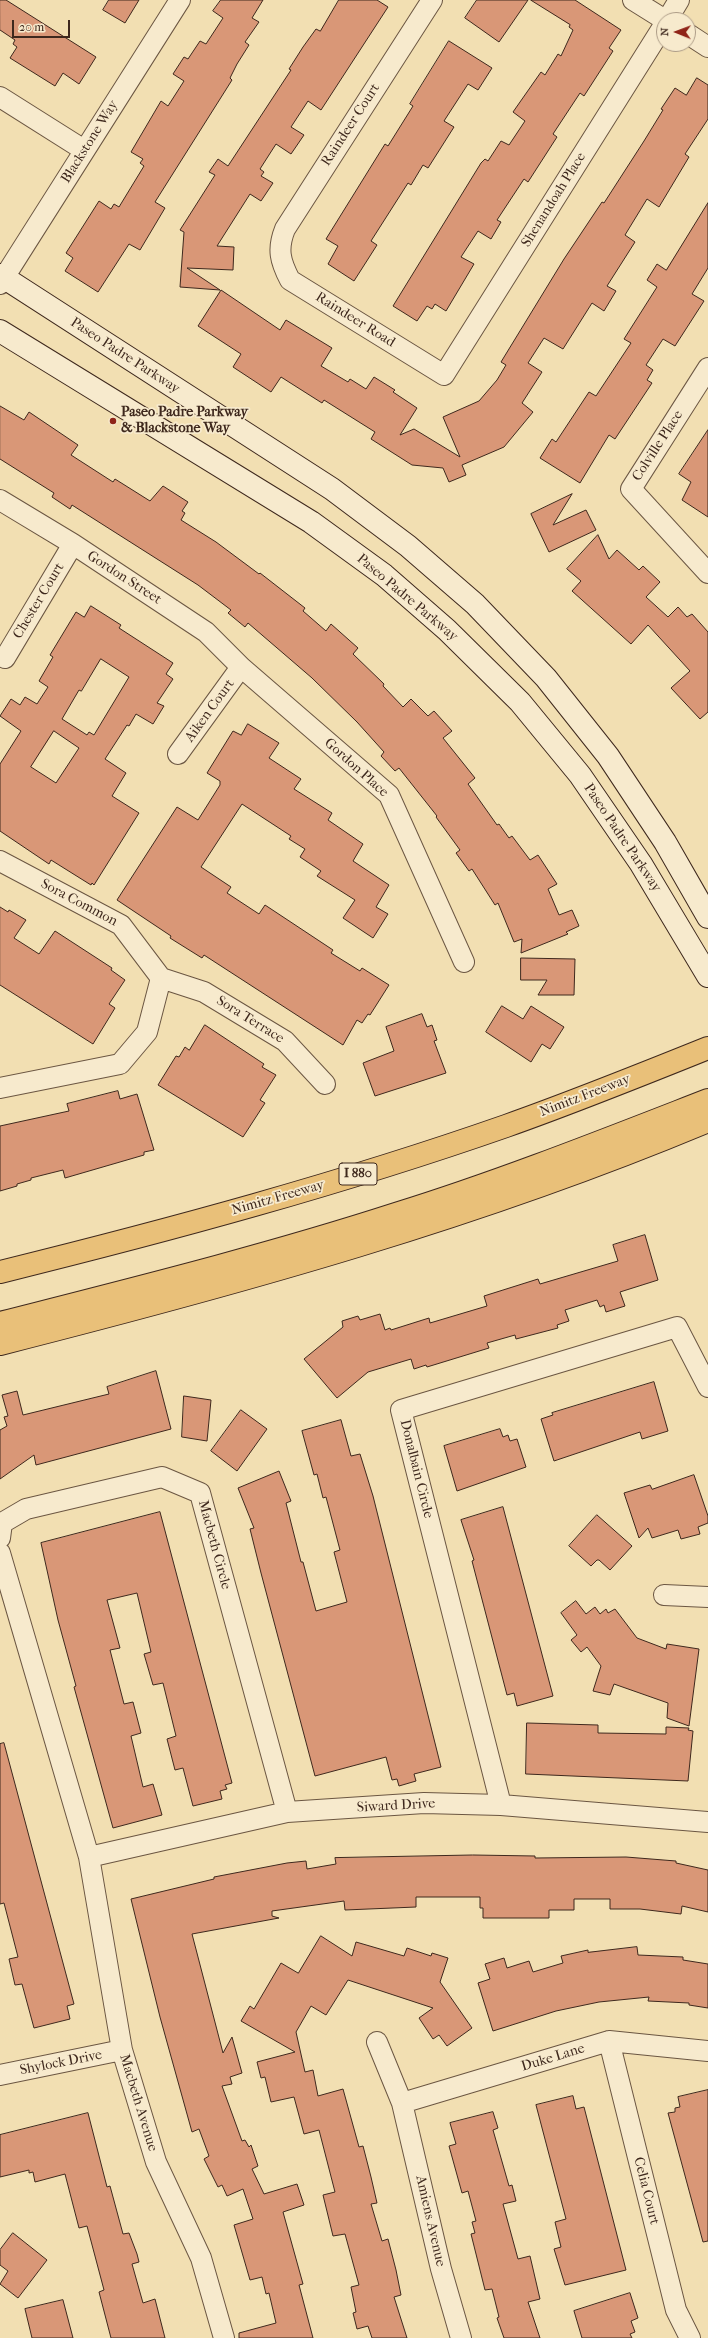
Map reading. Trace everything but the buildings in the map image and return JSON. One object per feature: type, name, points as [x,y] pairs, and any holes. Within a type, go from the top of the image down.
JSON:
[{"type":"highway","name":"Nimitz Freeway","points":[[0,1272],[200,1221],[358,1174],[506,1126],[708,1048]]},
{"type":"highway","points":[[0,1323],[214,1267],[396,1214],[562,1157],[708,1100]]},
{"type":"highway","points":[[0,1344],[90,1321],[373,1242],[526,1192],[708,1121]]},
{"type":"main road","name":"Paseo Padre Parkway","points":[[1,279],[332,489],[408,546],[475,604],[546,678],[608,756],[665,842],[708,917]]},
{"type":"main road","name":"Paseo Padre Parkway","points":[[0,331],[311,522],[384,575],[447,630],[520,702],[580,775],[641,864],[708,976]]},
{"type":"street","name":"Blackstone Way","points":[[1,279],[180,0]]},
{"type":"street","name":"Raindeer Court","points":[[279,254],[280,242],[285,229],[432,0]]},
{"type":"street","points":[[633,0],[656,14]]},
{"type":"street","points":[[671,12],[679,0]]},
{"type":"street","name":"Shenandoah Place","points":[[444,375],[656,38]]},
{"type":"street","points":[[696,39],[708,47]]},
{"type":"street","points":[[0,97],[84,150]]},
{"type":"street","name":"Raindeer Road","points":[[279,254],[290,280],[444,375]]},
{"type":"street","name":"Colville Place","points":[[708,368],[631,489],[708,573]]},
{"type":"street","name":"Gordon Street","points":[[0,500],[72,544],[206,632],[241,667]]},
{"type":"street","name":"Chester Court","points":[[5,658],[72,544]]},
{"type":"street","name":"Aiken Court","points":[[178,754],[241,667]]},
{"type":"street","name":"Gordon Place","points":[[241,667],[389,795],[464,962]]},
{"type":"street","name":"Sora Common","points":[[0,861],[120,925],[161,978]]},
{"type":"street","points":[[0,1088],[120,1064],[147,1032],[161,978]]},
{"type":"street","name":"Sora Terrace","points":[[161,978],[204,992],[285,1041],[325,1084]]},
{"type":"street","name":"Donalbain Circle","points":[[501,1805],[400,1410],[677,1327],[708,1387]]},
{"type":"street","name":"Macbeth Circle","points":[[0,1538],[2,1523],[26,1509],[162,1477],[200,1493],[286,1812]]},
{"type":"street","points":[[0,1553],[89,1857]]},
{"type":"street","points":[[664,1594],[708,1597]]},
{"type":"street","name":"Siward Drive","points":[[89,1857],[286,1812],[424,1803],[501,1805],[708,1822]]},
{"type":"street","name":"Macbeth Avenue","points":[[89,1857],[122,2050],[156,2162],[201,2258],[224,2338]]},
{"type":"street","name":"Duke Lane","points":[[402,2103],[609,2041],[708,2051]]},
{"type":"street","name":"Celia Court","points":[[609,2041],[676,2310],[690,2338]]},
{"type":"street","name":"Amiens Avenue","points":[[377,2042],[402,2103],[441,2269],[461,2338]]},
{"type":"street","name":"Shylock Drive","points":[[0,2075],[122,2050]]},
{"type":"place","name":"Paseo Padre Parkway & Blackstone Way","points":[[113,421]]}]
